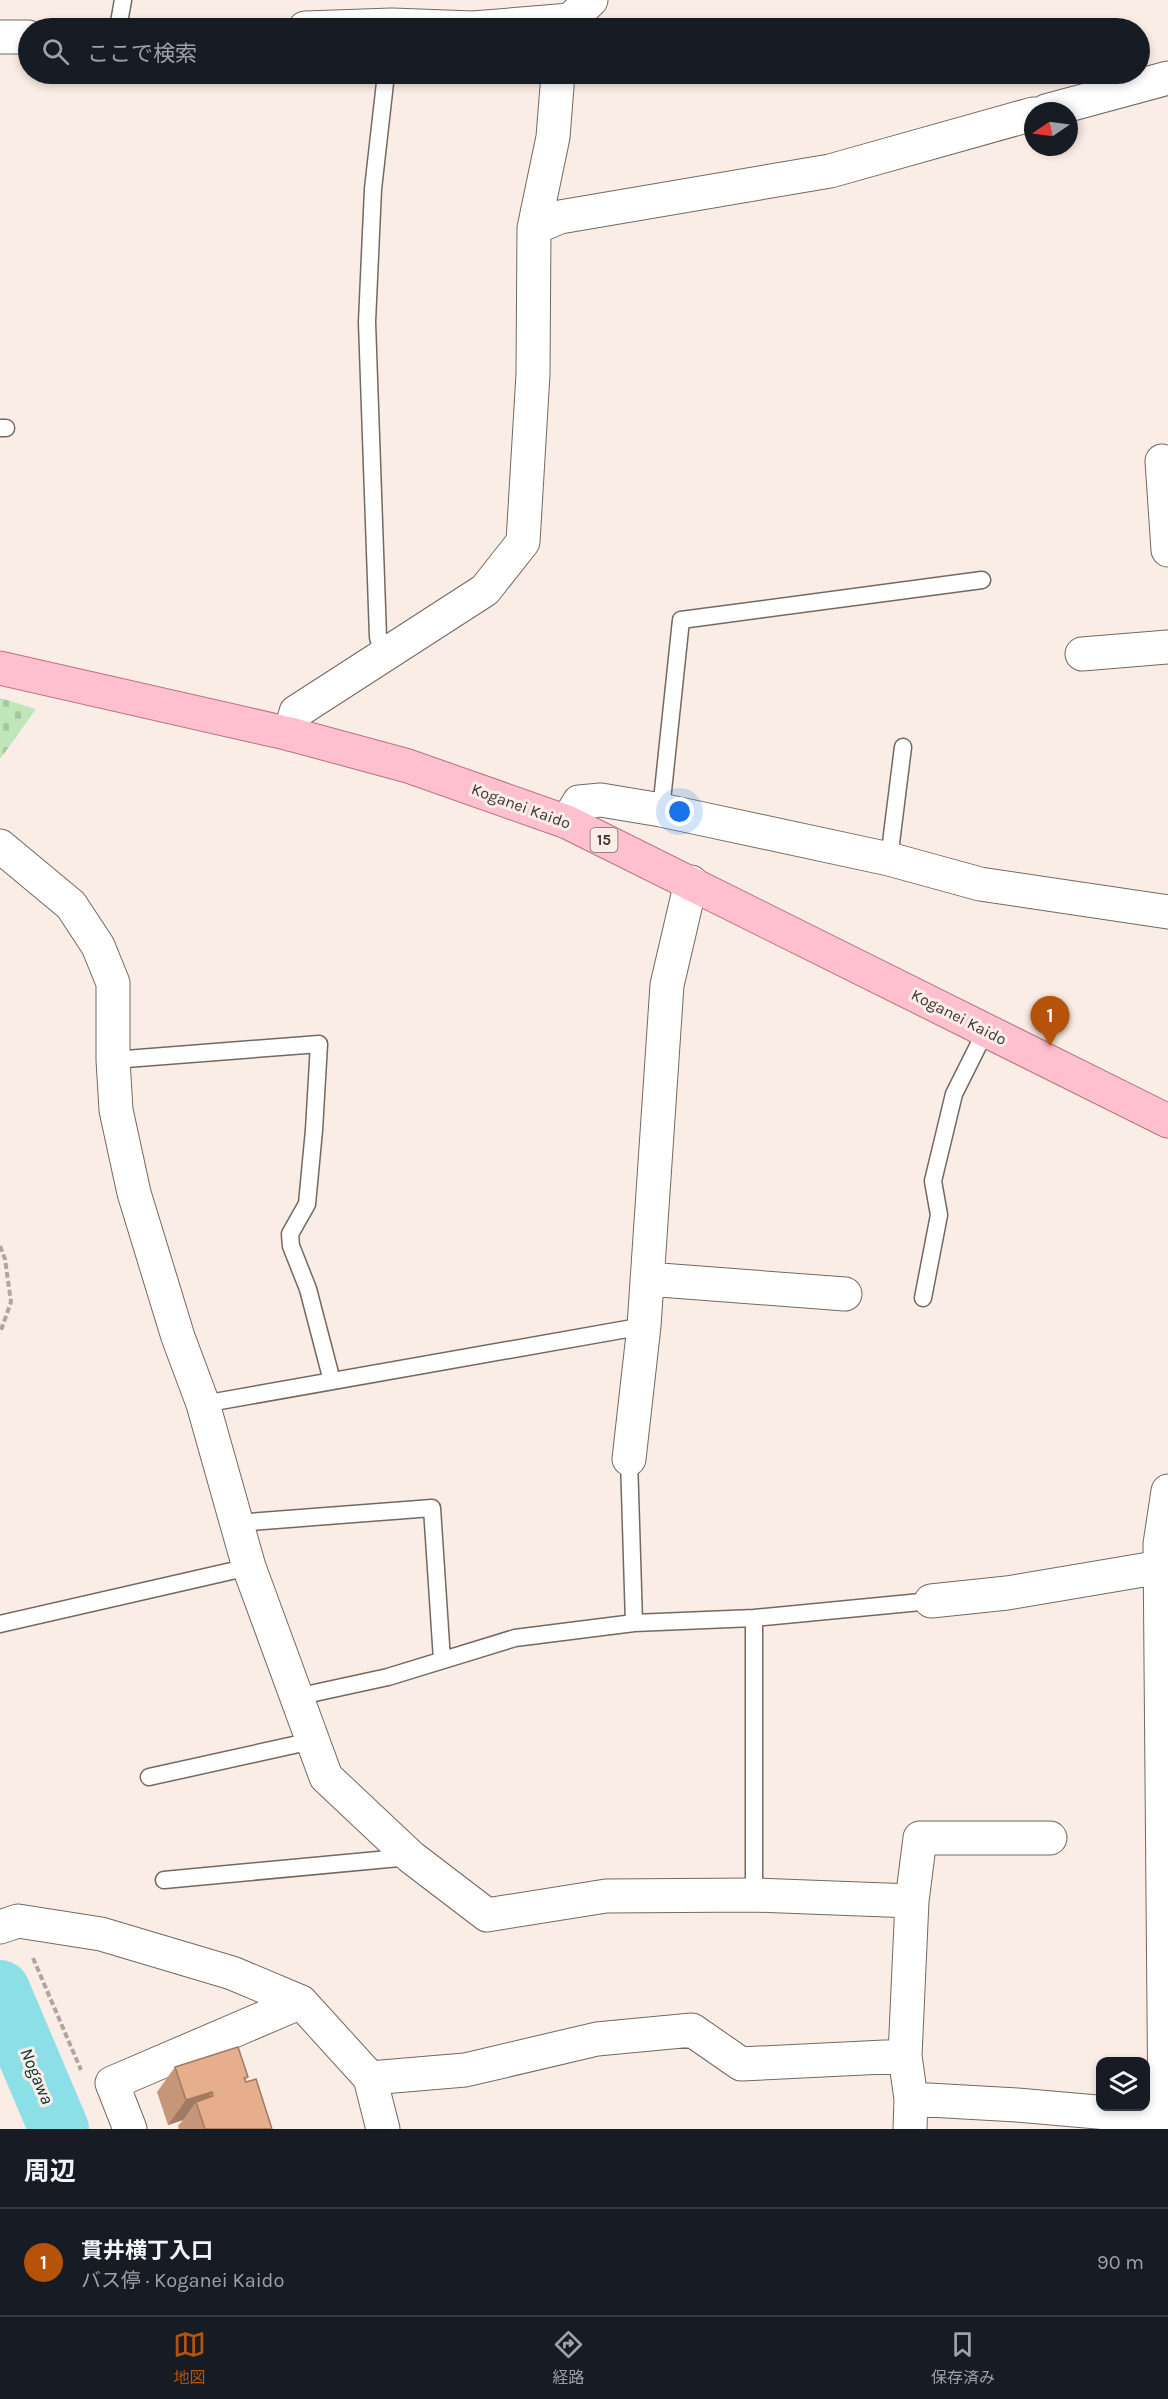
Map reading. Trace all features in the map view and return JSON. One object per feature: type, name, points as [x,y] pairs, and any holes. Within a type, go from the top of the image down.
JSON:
[{"type":"main road","name":"Koganei Kaido","points":[[0,668],[290,734],[408,766],[567,822],[1168,1121]]},
{"type":"street","points":[[560,18],[577,16]]},
{"type":"street","points":[[0,37],[18,37]]},
{"type":"street","points":[[1150,83],[1168,78]]},
{"type":"street","points":[[290,734],[296,712],[484,590],[523,542],[533,374],[534,228],[553,137],[557,84]]},
{"type":"street","points":[[1078,102],[1146,84]]},
{"type":"street","points":[[534,228],[560,217],[830,171],[1024,117]]},
{"type":"street","points":[[1162,461],[1168,550]]},
{"type":"street","points":[[1082,654],[1168,647]]},
{"type":"street","points":[[567,822],[579,802],[601,800],[661,810],[890,859],[980,884],[1168,912]]},
{"type":"street","points":[[0,846],[71,905],[98,946],[113,983],[113,1060],[116,1110],[134,1193],[178,1337],[203,1404],[249,1567],[326,1777],[411,1857],[487,1915],[606,1896],[754,1895],[912,1901]]},
{"type":"street","points":[[629,1459],[644,1326],[667,985],[691,882]]},
{"type":"street","points":[[647,1279],[845,1294]]},
{"type":"street","points":[[1050,1838],[920,1839],[912,1901],[905,2056],[910,2114],[1017,2105],[1165,2124],[1163,1552],[1168,1491]]},
{"type":"street","points":[[931,1601],[1007,1593],[1163,1552]]},
{"type":"street","points":[[9,1924],[101,1934],[133,1942],[232,1973],[301,2002],[370,2079],[383,2129]]},
{"type":"street","points":[[130,2129],[112,2083],[301,2002]]},
{"type":"street","points":[[370,2079],[465,2070],[597,2039],[692,2030],[741,2064],[905,2056]]},
{"type":"lane","points":[[119,18],[123,0]]},
{"type":"lane","points":[[383,656],[378,637],[367,322],[373,189],[385,84]]},
{"type":"lane","points":[[661,810],[681,620],[982,580]]},
{"type":"lane","points":[[890,859],[903,747]]},
{"type":"lane","points":[[923,1298],[939,1215],[933,1181],[954,1094],[986,1030]]},
{"type":"lane","points":[[113,1060],[319,1044],[307,1204],[290,1234],[291,1246],[308,1289],[332,1381]]},
{"type":"lane","points":[[203,1404],[644,1326]]},
{"type":"lane","points":[[629,1459],[634,1623]]},
{"type":"lane","points":[[236,1523],[432,1508],[442,1660]]},
{"type":"lane","points":[[0,1624],[249,1567]]},
{"type":"lane","points":[[296,1697],[388,1677],[515,1638],[634,1623],[754,1618],[931,1601]]},
{"type":"lane","points":[[754,1618],[754,1895]]},
{"type":"lane","points":[[149,1777],[312,1741]]},
{"type":"lane","points":[[164,1880],[411,1857]]},
{"type":"path","points":[[0,1246],[5,1259],[11,1302],[0,1333]]},
{"type":"path","points":[[9,1924],[91,2093],[112,2083]]},
{"type":"green space","points":[[0,698],[36,709],[0,759]]},
{"type":"building","points":[[238,2047],[248,2077],[244,2078],[246,2082],[256,2079],[272,2129],[205,2129],[196,2102],[213,2096],[212,2092],[186,2100],[175,2067]]},
{"type":"waterway","name":"Nogawa","points":[[0,1990],[59,2129]]},
{"type":"place","name":"貫井横丁入口","points":[[1050,1046]]}]
